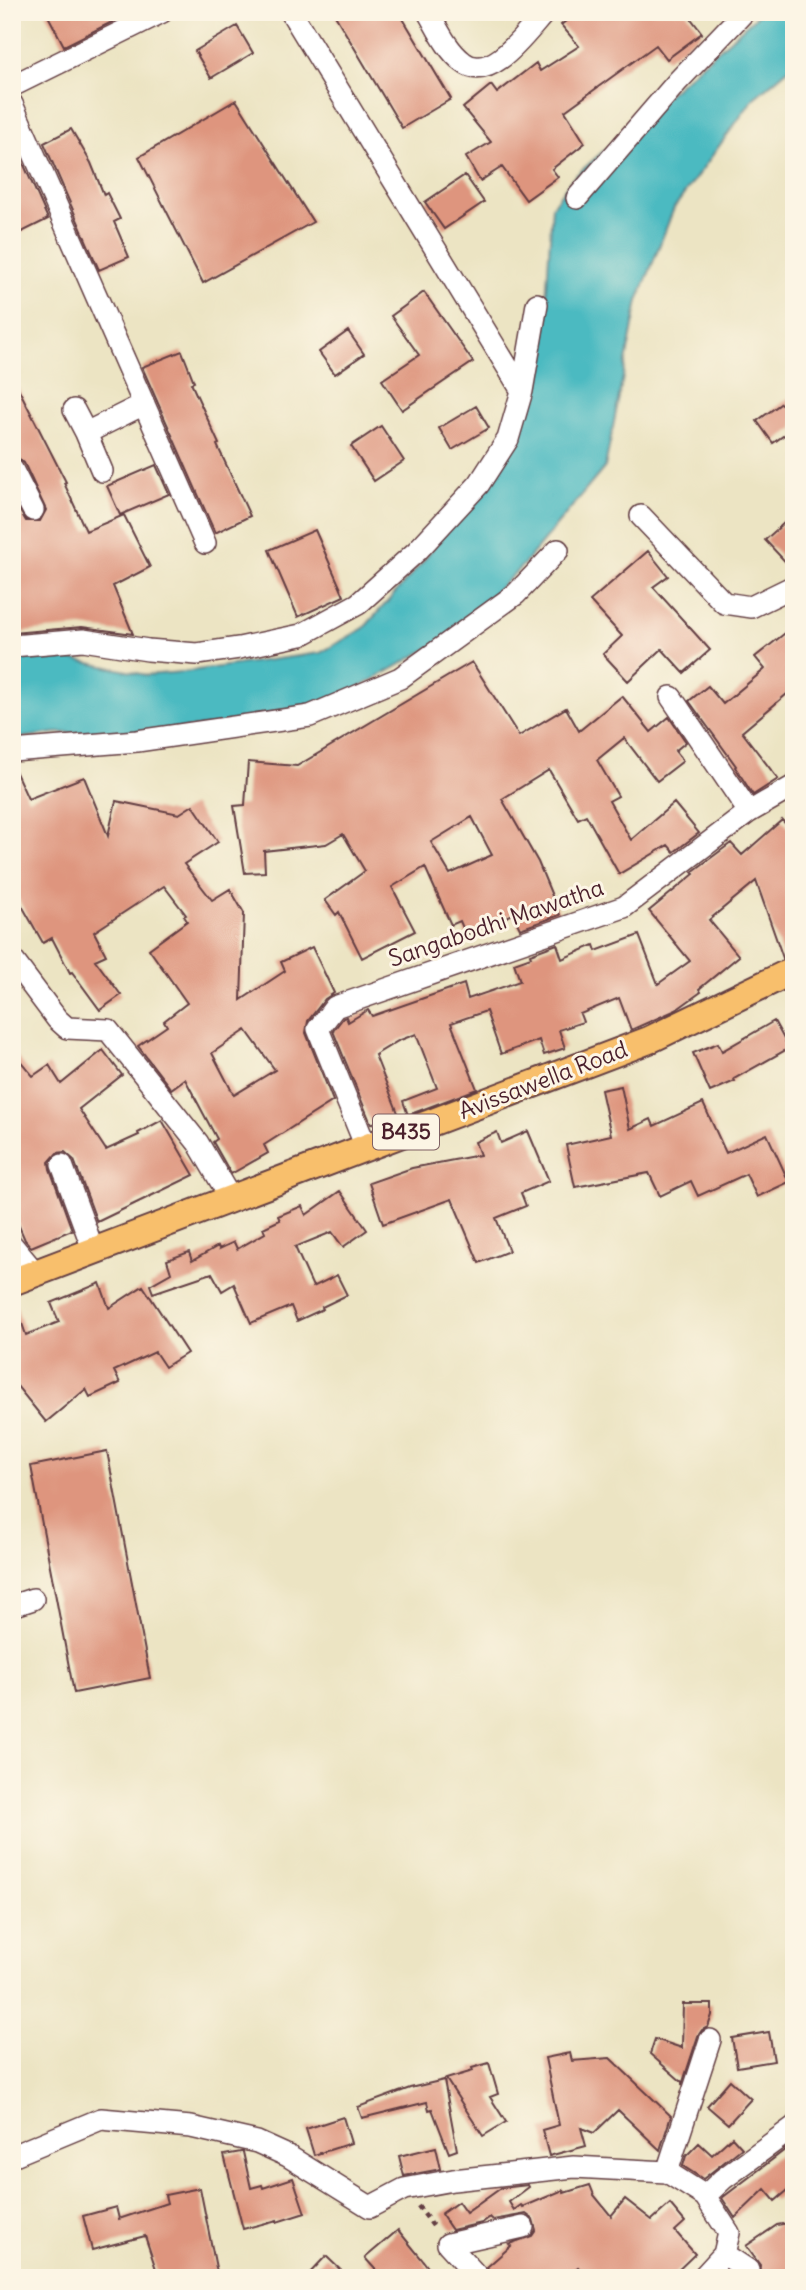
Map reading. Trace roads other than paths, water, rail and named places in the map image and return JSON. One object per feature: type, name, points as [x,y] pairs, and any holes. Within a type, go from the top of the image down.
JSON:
[{"type":"main road","name":"Avissawella Road","points":[[24,1278],[649,1040],[794,970]]},
{"type":"street","points":[[12,86],[162,12]]},
{"type":"street","points":[[291,12],[523,391]]},
{"type":"street","points":[[428,12],[447,45],[465,64],[483,67],[501,60],[545,12]]},
{"type":"street","points":[[577,198],[678,81],[744,12]]},
{"type":"street","points":[[12,104],[205,543]]},
{"type":"street","points":[[12,646],[83,640],[197,654],[300,635],[358,604],[417,551],[480,484],[508,439],[523,391],[537,304]]},
{"type":"street","points":[[86,433],[144,404]]},
{"type":"street","points":[[74,410],[102,471]]},
{"type":"street","points":[[12,469],[33,510]]},
{"type":"street","points":[[641,516],[724,603],[751,607],[794,586]]},
{"type":"street","points":[[12,751],[137,741],[310,716],[400,678],[516,594],[558,550]]},
{"type":"street","points":[[671,697],[749,812]]},
{"type":"street","name":"Sangabodhi Mawatha","points":[[366,1147],[318,1029],[335,1007],[624,906],[749,812],[794,786]]},
{"type":"street","points":[[12,959],[57,1019],[67,1028],[108,1030],[198,1143],[231,1199]]},
{"type":"street","points":[[62,1165],[94,1252]]},
{"type":"street","points":[[12,1245],[24,1278]]},
{"type":"street","points":[[12,1605],[33,1599]]},
{"type":"street","points":[[667,2172],[710,2040]]},
{"type":"street","points":[[12,2156],[101,2119],[191,2127],[257,2142],[288,2156],[370,2207],[404,2189],[453,2180],[574,2167],[667,2172],[705,2196],[729,2233],[724,2254],[702,2278]]},
{"type":"street","points":[[705,2196],[723,2179],[794,2127]]},
{"type":"street","points":[[479,2278],[448,2244],[523,2228]]},
{"type":"street","points":[[724,2254],[748,2270]]},
{"type":"water","points":[[761,12],[794,12],[794,64],[754,98],[674,208],[638,301],[605,467],[525,563],[452,635],[348,694],[254,721],[153,732],[55,733],[12,739],[12,653],[28,650],[146,675],[320,653],[364,628],[421,564],[516,437],[546,303],[552,206],[572,179]]}]
